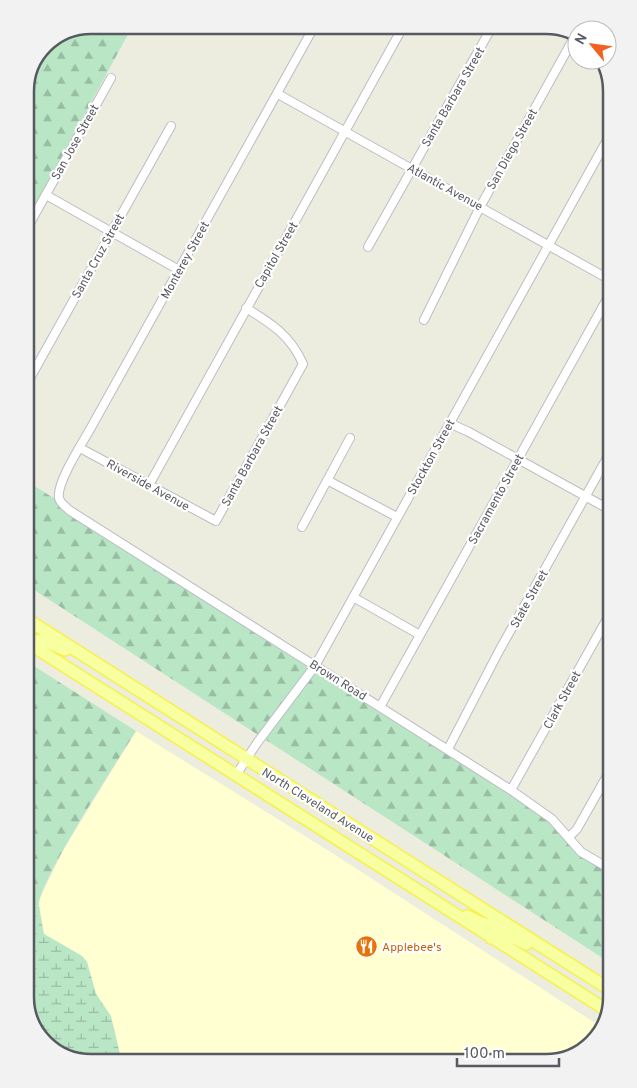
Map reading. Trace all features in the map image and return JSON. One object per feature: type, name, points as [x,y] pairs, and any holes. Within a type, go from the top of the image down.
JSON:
[{"type":"main road","name":"North Cleveland Avenue","points":[[34,624],[603,985]]},
{"type":"main road","points":[[34,640],[42,640],[109,671]]},
{"type":"main road","name":"North Cleveland Avenue","points":[[34,644],[429,899],[602,1007]]},
{"type":"main road","points":[[429,899],[489,926],[498,926],[504,923]]},
{"type":"main road","points":[[491,938],[501,934],[508,935],[572,966]]},
{"type":"street","name":"Monterey Street","points":[[59,497],[60,485],[80,448],[310,34]]},
{"type":"street","name":"Capitol Street","points":[[149,485],[399,34]]},
{"type":"street","name":"Santa Barbara Street","points":[[368,247],[488,34]]},
{"type":"street","name":"San Diego Street","points":[[424,320],[480,207],[567,50]]},
{"type":"street","name":"San Jose Street","points":[[34,216],[111,78]]},
{"type":"street","name":"Atlantic Avenue","points":[[278,94],[603,276]]},
{"type":"street","name":"Santa Cruz Street","points":[[34,371],[170,126]]},
{"type":"street","name":"Stockton Street","points":[[236,775],[315,666],[603,147]]},
{"type":"street","points":[[46,195],[179,270]]},
{"type":"street","name":"Sacramento Street","points":[[380,707],[603,306]]},
{"type":"street","name":"Santa Barbara Street","points":[[216,521],[303,364],[298,352],[279,329],[246,308]]},
{"type":"street","points":[[450,423],[603,507]]},
{"type":"street","points":[[302,527],[350,438]]},
{"type":"street","name":"Riverside Avenue","points":[[80,448],[191,510],[216,521]]},
{"type":"street","name":"State Street","points":[[448,749],[499,651],[603,466]]},
{"type":"street","points":[[327,480],[397,517]]},
{"type":"street","name":"Brown Road","points":[[59,497],[69,510],[448,749],[538,808],[569,837],[581,852],[603,865]]},
{"type":"street","points":[[353,596],[420,635]]},
{"type":"street","name":"Clark Street","points":[[511,790],[603,626]]},
{"type":"street","points":[[569,837],[577,829],[603,783]]},
{"type":"shaded area","points":[[136,731],[329,851],[597,1024],[589,1035],[578,1045],[565,1051],[546,1054],[120,1054],[114,1029],[96,994],[87,962],[82,956],[44,934],[39,916],[38,902],[63,851]]},
{"type":"green space","points":[[91,34],[128,34],[34,207],[34,87],[40,66],[53,48],[69,38]]},
{"type":"green space","points":[[34,486],[536,804],[583,849],[603,861],[603,958],[34,590]]},
{"type":"green space","points":[[34,666],[136,731],[64,848],[42,893],[39,906],[34,904]]},
{"type":"green space","points":[[34,904],[39,906],[44,934],[82,956],[87,962],[96,994],[111,1016],[120,1054],[87,1054],[72,1051],[59,1045],[43,1029],[37,1016],[34,997]]},
{"type":"place","name":"Applebee's","points":[[366,947]]}]
